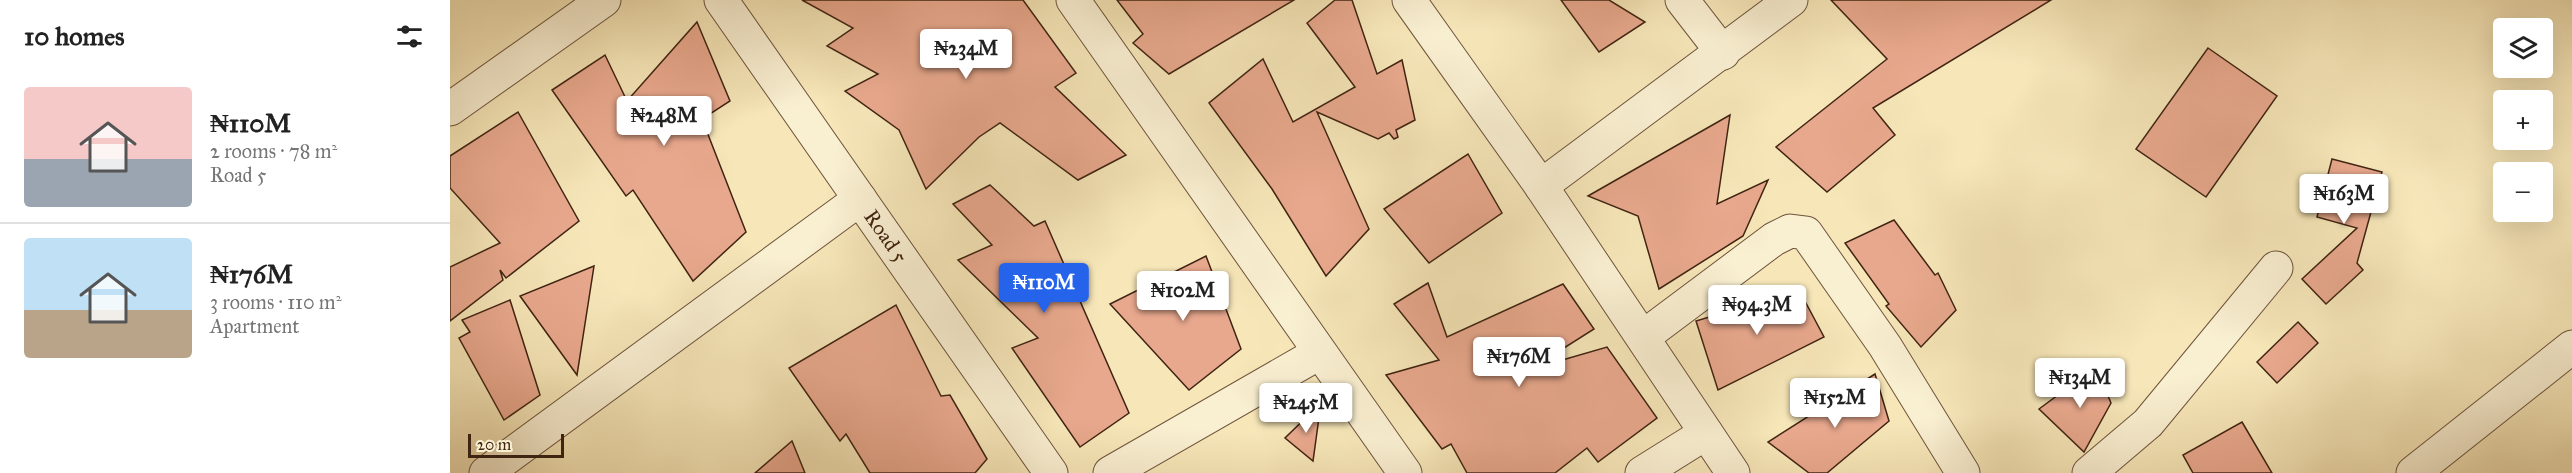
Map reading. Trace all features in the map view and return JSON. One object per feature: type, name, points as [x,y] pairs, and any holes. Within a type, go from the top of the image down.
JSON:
[{"type":"street","points":[[450,109],[604,0]]},
{"type":"street","name":"Road 5","points":[[721,0],[1051,473]]},
{"type":"street","points":[[1072,0],[1405,473]]},
{"type":"street","points":[[1409,0],[1541,186],[1733,473]]},
{"type":"street","points":[[1682,0],[1722,53]]},
{"type":"street","points":[[1541,186],[1791,0]]},
{"type":"street","points":[[486,473],[860,199]]},
{"type":"street","points":[[1643,337],[1774,239],[1790,231],[1806,233],[1885,346],[1963,473]]},
{"type":"street","points":[[2089,473],[2148,423],[2276,268]]},
{"type":"street","points":[[2413,473],[2572,347]]},
{"type":"street","points":[[1110,473],[1319,353]]},
{"type":"street","points":[[1642,473],[1706,433]]},
{"type":"building","points":[[802,0],[1023,0],[1076,73],[1055,87],[1126,155],[1078,180],[1000,123],[979,137],[926,189],[899,130],[845,91],[878,74],[827,46],[853,28]]},
{"type":"building","points":[[1117,0],[1294,0],[1169,74],[1133,43],[1143,34]]},
{"type":"building","points":[[1335,0],[1352,0],[1377,74],[1402,60],[1415,120],[1396,130],[1398,137],[1394,139],[1389,133],[1378,139],[1317,112],[1369,229],[1326,276],[1272,189],[1209,103],[1263,59],[1293,122],[1355,87],[1307,23]]},
{"type":"building","points":[[1561,0],[1609,0],[1645,22],[1599,52]]},
{"type":"building","points":[[1831,0],[2051,0],[1873,108],[1895,135],[1827,192],[1776,147],[1887,59]]},
{"type":"building","points":[[697,22],[730,101],[702,119],[746,232],[693,281],[633,190],[626,196],[552,90],[605,55],[627,101]]},
{"type":"building","points":[[2208,48],[2277,96],[2206,197],[2136,149]]},
{"type":"building","points":[[518,112],[579,221],[506,278],[500,270],[503,280],[450,321],[450,267],[500,243],[450,188],[450,156]]},
{"type":"building","points":[[1730,115],[1717,204],[1768,180],[1743,236],[1659,289],[1638,216],[1588,196]]},
{"type":"building","points":[[1468,154],[1502,213],[1429,263],[1384,209]]},
{"type":"building","points":[[2332,159],[2382,172],[2357,263],[2363,270],[2326,304],[2302,279],[2357,228],[2317,217]]},
{"type":"building","points":[[990,185],[1034,226],[1045,221],[1129,413],[1080,447],[1012,348],[1038,338],[958,260],[992,245],[953,204]]},
{"type":"building","points":[[1894,220],[1935,275],[1938,273],[1956,310],[1921,347],[1886,306],[1889,304],[1845,243]]},
{"type":"building","points":[[1206,256],[1241,349],[1189,390],[1110,304]]},
{"type":"building","points":[[594,266],[577,375],[520,296]]},
{"type":"building","points":[[1428,283],[1447,337],[1563,284],[1594,329],[1537,365],[1538,367],[1607,347],[1657,418],[1598,462],[1587,448],[1555,473],[1467,473],[1451,444],[1442,449],[1386,375],[1439,360],[1394,304]]},
{"type":"building","points":[[1799,290],[1824,337],[1718,390],[1696,321]]},
{"type":"building","points":[[510,300],[540,395],[504,420],[459,338],[470,332],[462,320]]},
{"type":"building","points":[[896,305],[941,396],[950,395],[987,459],[975,473],[870,473],[846,434],[840,441],[789,368]]},
{"type":"building","points":[[2298,322],[2318,343],[2277,383],[2257,362]]},
{"type":"building","points":[[2096,367],[2111,403],[2084,452],[2039,409]]},
{"type":"building","points":[[1875,374],[1889,421],[1827,473],[1809,473],[1768,442]]},
{"type":"building","points":[[1321,403],[1313,461],[1285,438]]},
{"type":"building","points":[[2242,422],[2272,473],[2193,473],[2183,455]]},
{"type":"building","points":[[792,441],[805,473],[755,473]]}]
